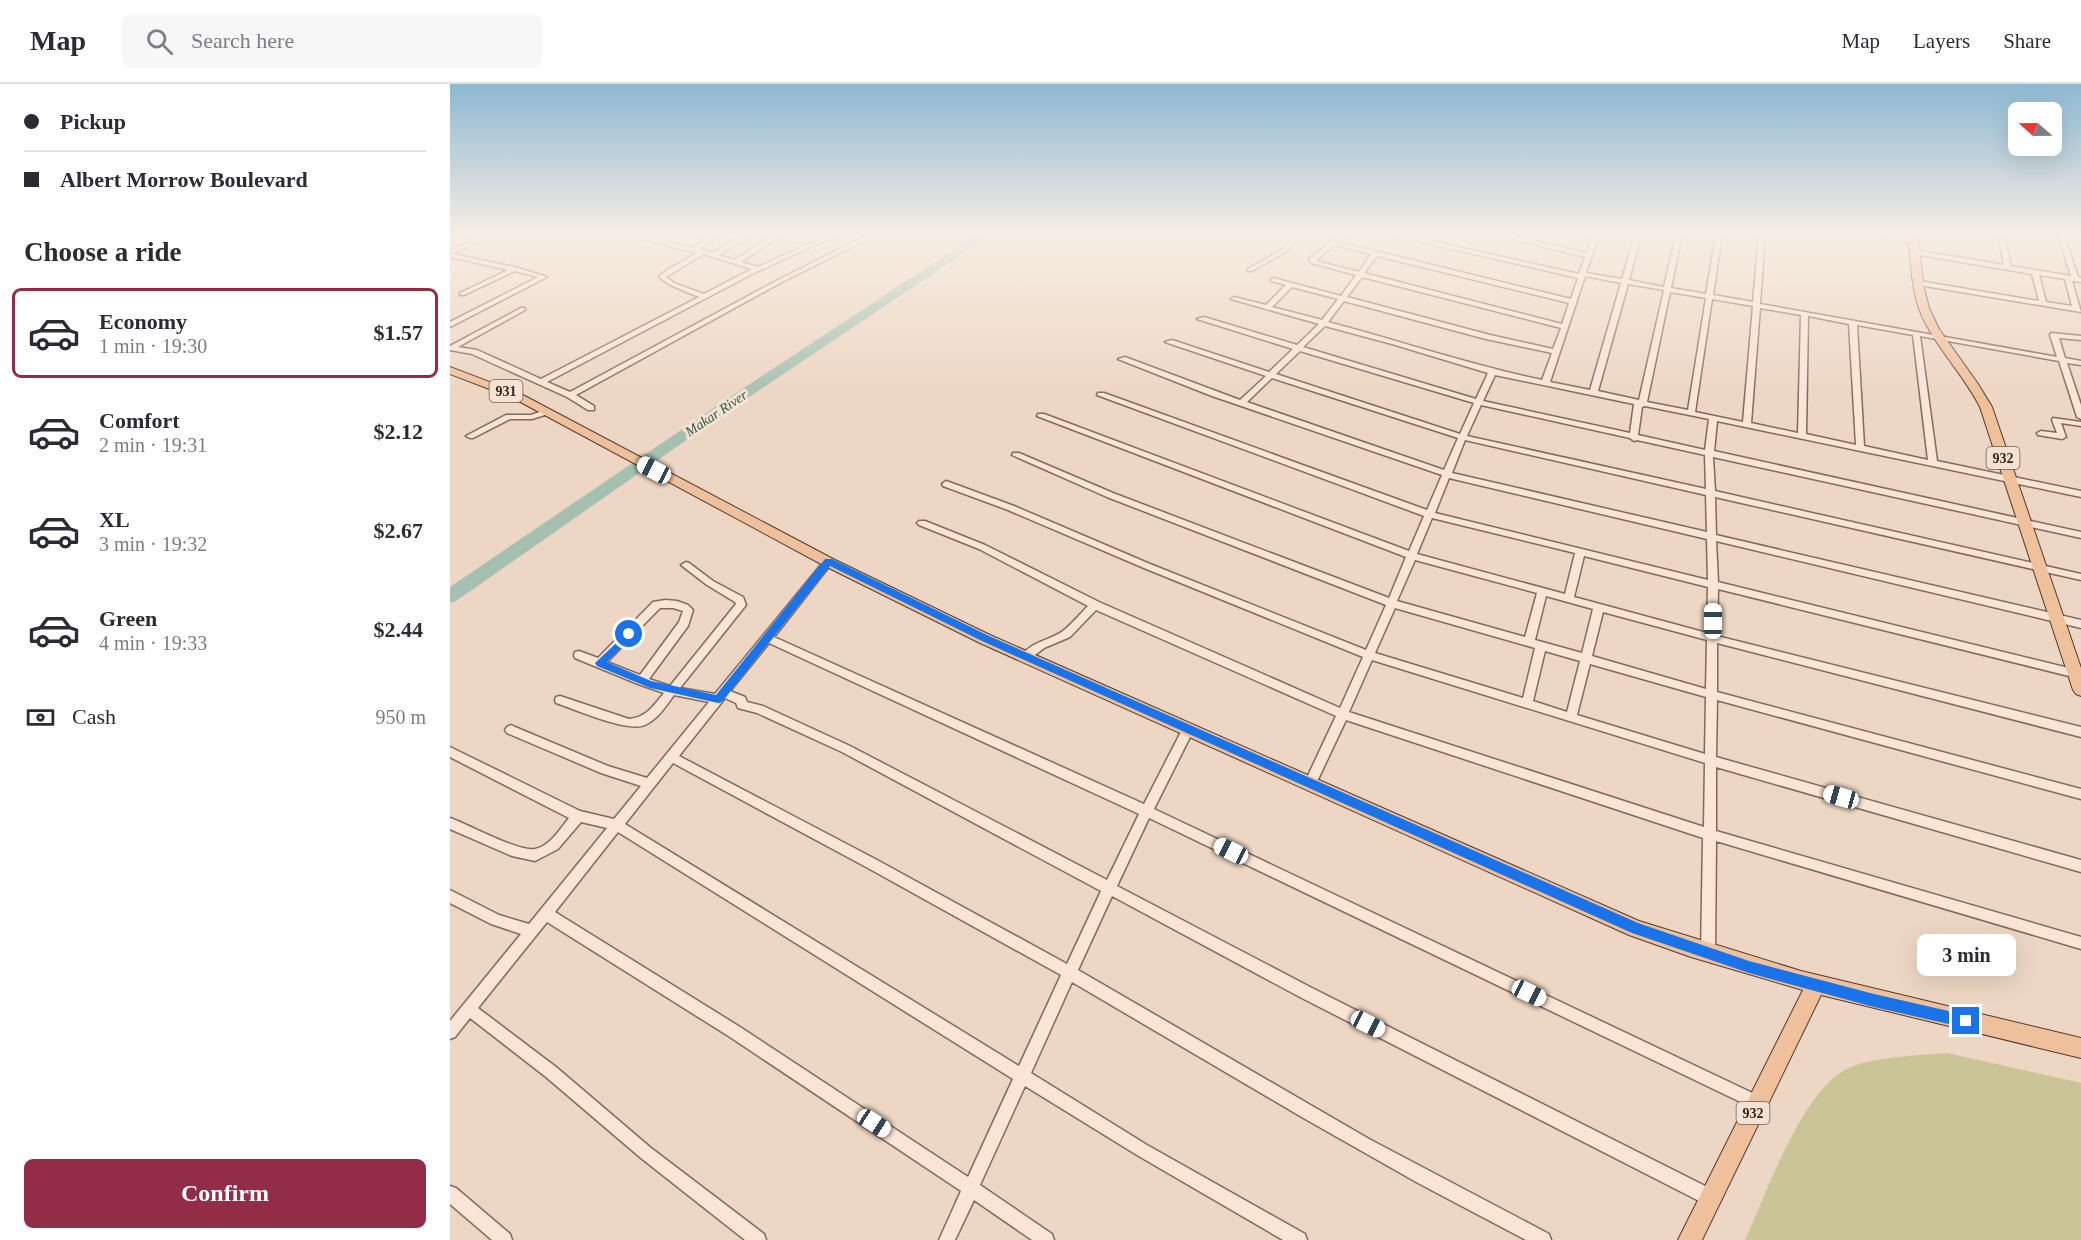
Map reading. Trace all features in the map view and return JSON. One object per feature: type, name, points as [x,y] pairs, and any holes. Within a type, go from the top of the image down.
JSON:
[{"type":"main road","name":"932","points":[[1920,289],[1924,308],[1981,396],[2078,675],[2081,690]]},
{"type":"main road","name":"931","points":[[450,369],[493,385],[828,562],[985,639],[1636,928],[1708,954],[1816,985],[2081,1048]]},
{"type":"main road","name":"932","points":[[1690,1240],[1816,985]]},
{"type":"street","points":[[462,294],[473,289]]},
{"type":"street","points":[[450,325],[521,289]]},
{"type":"street","points":[[685,289],[703,296]]},
{"type":"street","points":[[541,382],[717,289]]},
{"type":"street","points":[[570,395],[765,289]]},
{"type":"street","points":[[1268,308],[1286,289]]},
{"type":"street","points":[[1310,289],[1489,337],[1556,352]]},
{"type":"street","points":[[1242,403],[1324,323],[1350,289]]},
{"type":"street","points":[[1418,289],[1565,327]]},
{"type":"street","points":[[1520,289],[1574,302]]},
{"type":"street","points":[[1545,384],[1579,289]]},
{"type":"street","points":[[1593,394],[1623,289]]},
{"type":"street","points":[[1634,438],[1667,289],[2081,363]]},
{"type":"street","points":[[1691,414],[1711,289]]},
{"type":"street","points":[[1747,426],[1757,289]]},
{"type":"street","points":[[1954,289],[2078,310],[2076,289]]},
{"type":"street","points":[[2039,289],[2043,304]]},
{"type":"street","points":[[1234,299],[1414,347],[1492,372],[2081,494]]},
{"type":"street","points":[[450,348],[523,309]]},
{"type":"street","points":[[1802,437],[1805,314]]},
{"type":"street","points":[[1202,319],[1478,402],[1709,455],[2081,535]]},
{"type":"street","points":[[1853,322],[1860,449]]},
{"type":"street","points":[[1916,333],[1933,464]]},
{"type":"street","points":[[2081,338],[2054,335],[2081,417]]},
{"type":"street","points":[[1169,342],[1462,437],[2081,577]]},
{"type":"street","points":[[450,348],[474,352],[570,395],[591,408]]},
{"type":"street","points":[[1122,359],[1446,474],[2081,624]]},
{"type":"street","points":[[1311,784],[1344,715],[1410,555],[1492,372]]},
{"type":"street","points":[[1101,395],[1428,514],[2078,675]]},
{"type":"street","points":[[470,436],[510,417],[532,417],[546,412]]},
{"type":"street","points":[[1041,416],[1410,555],[1712,638],[2081,732]]},
{"type":"street","points":[[1708,954],[1713,586],[1709,455],[1713,419]]},
{"type":"street","points":[[2041,433],[2062,437],[2056,420],[2081,424]]},
{"type":"street","points":[[1016,455],[1172,519],[1391,603],[1710,694],[2081,794]]},
{"type":"street","points":[[946,484],[1011,508],[1147,566],[1368,655],[1710,759],[2081,866]]},
{"type":"street","points":[[922,523],[982,547],[1095,605],[1344,715],[1708,834],[2081,943]]},
{"type":"street","points":[[1569,598],[1580,552]]},
{"type":"street","points":[[450,1032],[828,562]]},
{"type":"street","points":[[560,700],[629,723],[636,723],[653,714],[674,691],[741,605],[740,600],[710,583],[686,565]]},
{"type":"street","points":[[1529,643],[1542,591]]},
{"type":"street","points":[[600,663],[657,605],[670,604],[684,607],[688,610],[684,623],[642,681]]},
{"type":"street","points":[[1026,656],[1040,645],[1066,634],[1095,605]]},
{"type":"street","points":[[1571,716],[1584,658],[1599,607]]},
{"type":"street","points":[[767,638],[1146,811],[1758,1103]]},
{"type":"street","points":[[1527,704],[1541,646]]},
{"type":"street","points":[[579,655],[642,681],[674,691],[741,700],[742,705],[759,709],[846,748],[1326,1002],[1711,1198]]},
{"type":"street","points":[[947,1240],[1069,973],[1146,811],[1188,729]]},
{"type":"street","points":[[511,730],[605,770],[650,784]]},
{"type":"street","points":[[450,752],[578,816],[617,825],[1142,1150],[1299,1240]]},
{"type":"street","points":[[671,757],[816,832],[1069,973],[1270,1090],[1543,1240]]},
{"type":"street","points":[[450,823],[527,856],[535,855],[554,845],[578,816]]},
{"type":"street","points":[[450,896],[496,920],[532,931]]},
{"type":"street","points":[[546,914],[659,983],[971,1187],[1046,1240]]},
{"type":"street","points":[[469,1009],[551,1072],[646,1153],[758,1240]]},
{"type":"street","points":[[450,1194],[504,1240]]},
{"type":"shaded area","points":[[1947,1053],[2081,1083],[2081,1240],[1745,1240],[1798,1124],[1827,1084],[1853,1066],[1894,1058]]},
{"type":"waterway","name":"Makar River","points":[[450,596],[723,408],[903,289]]},
{"type":"route","points":[[629,634],[600,663],[650,684],[718,699],[828,562],[985,639],[1636,928],[1749,967],[1874,1000],[1966,1021]]}]
